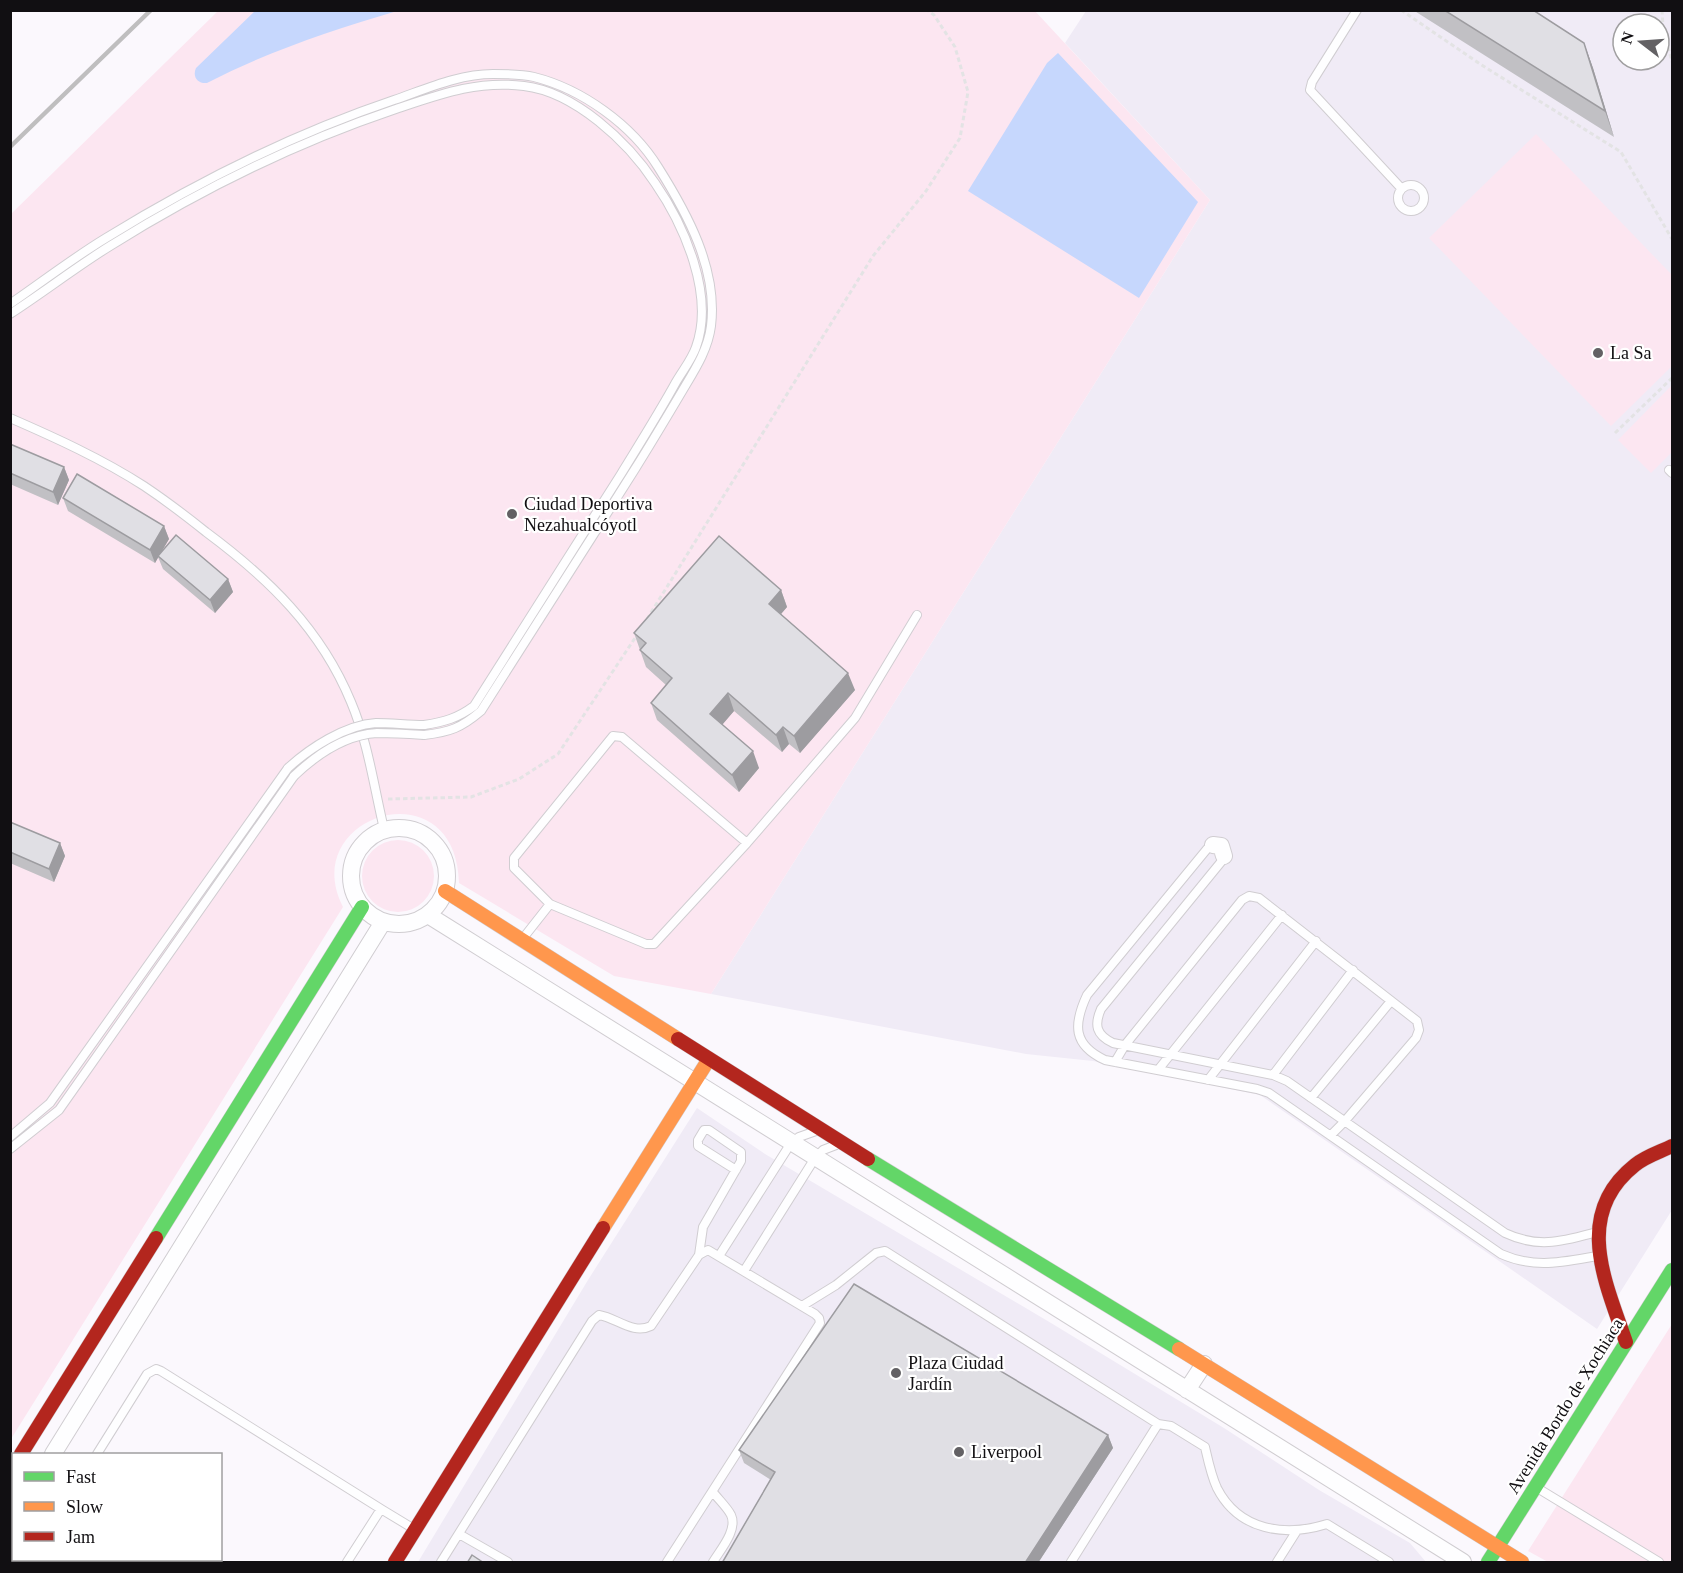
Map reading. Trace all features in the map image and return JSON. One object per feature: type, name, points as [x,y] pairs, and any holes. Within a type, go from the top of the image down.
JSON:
[{"type":"street","points":[[399,827],[414,830],[428,836],[438,847],[445,860],[447,876],[445,891],[438,904],[428,915],[406,924],[384,922],[370,915],[362,907],[353,890],[351,875],[353,860],[360,847],[371,836],[384,829],[399,827]]},
{"type":"street","points":[[445,891],[820,1130],[1204,1364],[1522,1563]]},
{"type":"street","points":[[22,1453],[362,907]]},
{"type":"street","points":[[428,915],[1463,1563]]},
{"type":"street","points":[[54,1453],[384,922]]},
{"type":"street","points":[[395,1563],[709,1059]]},
{"type":"street","points":[[1626,1342],[1600,1255],[1597,1232],[1599,1214],[1607,1196],[1619,1179],[1636,1164],[1672,1146]]},
{"type":"street","name":"Avenida Bordo de Xochiaca","points":[[1488,1563],[1672,1270]]},
{"type":"street","points":[[1187,1390],[1204,1364]]},
{"type":"street","points":[[10,1472],[12,1464]]},
{"type":"lane","points":[[1356,10],[1312,82],[1310,90],[1401,188]]},
{"type":"lane","points":[[10,304],[104,240],[185,192],[267,150],[362,111],[456,79],[491,74],[531,76],[563,87],[594,104],[623,126],[653,158],[678,199],[698,242],[711,296],[711,325],[704,353],[661,428],[481,711],[466,724],[449,732],[424,735],[375,733],[348,740],[312,758],[294,776],[59,1110],[10,1149]]},
{"type":"lane","points":[[10,314],[109,246],[200,195],[272,159],[364,119],[457,89],[492,84],[528,86],[559,97],[588,114],[616,136],[644,166],[670,204],[688,245],[701,296],[702,322],[696,348],[653,423],[474,706],[448,722],[424,725],[374,723],[344,732],[307,751],[288,768],[50,1103],[10,1137]]},
{"type":"lane","points":[[10,418],[63,442],[143,486],[255,570],[288,602],[316,638],[351,702],[361,731],[384,829]]},
{"type":"lane","points":[[747,843],[622,737],[613,736],[514,858],[514,868],[550,904],[646,944],[654,944],[747,843],[855,718],[917,615]]},
{"type":"lane","points":[[1597,1232],[1548,1243],[1520,1240],[1505,1233],[1287,1081],[1273,1075],[1113,1043],[1102,1038],[1097,1018],[1101,1009],[1221,862],[1219,850],[1087,995],[1081,1008],[1077,1021],[1078,1034],[1083,1045],[1092,1054],[1115,1062],[1269,1093],[1501,1254],[1521,1262],[1542,1264],[1600,1255]]},
{"type":"lane","points":[[1115,1062],[1125,1045],[1242,900],[1249,896],[1259,898],[1418,1021],[1419,1030],[1416,1038],[1331,1135]]},
{"type":"lane","points":[[521,940],[550,904]]},
{"type":"lane","points":[[1158,1070],[1282,915]]},
{"type":"lane","points":[[1208,1080],[1316,941]]},
{"type":"lane","points":[[1273,1075],[1353,970]]},
{"type":"lane","points":[[1311,1098],[1391,1001]]},
{"type":"lane","points":[[441,1563],[592,1321],[598,1315],[608,1316],[634,1329],[643,1330],[651,1326],[699,1255],[703,1227],[736,1170],[741,1161],[741,1152],[709,1130],[704,1130],[698,1140],[698,1146],[736,1170]]},
{"type":"lane","points":[[719,1256],[791,1143],[808,1133],[820,1130]]},
{"type":"lane","points":[[744,1271],[815,1158],[824,1150],[841,1143]]},
{"type":"lane","points":[[668,1563],[818,1328],[819,1318],[802,1306],[719,1256],[708,1251],[699,1255]]},
{"type":"lane","points":[[802,1306],[836,1285],[879,1251],[885,1251],[1158,1424],[1171,1426],[1205,1447],[1217,1488],[1236,1512],[1265,1527],[1296,1532],[1327,1524],[1389,1563]]},
{"type":"lane","points":[[98,1453],[147,1374],[156,1369],[416,1530]]},
{"type":"lane","points":[[1071,1563],[1158,1424]]},
{"type":"lane","points":[[1536,1486],[1659,1563]]},
{"type":"lane","points":[[713,1492],[731,1515],[732,1526],[729,1536],[713,1563]]},
{"type":"lane","points":[[347,1563],[381,1509]]},
{"type":"lane","points":[[1277,1563],[1296,1532]]},
{"type":"lane","points":[[459,1534],[508,1563]]},
{"type":"path","points":[[643,625],[873,256],[926,191],[960,138],[968,92],[955,47],[934,15],[927,10]]},
{"type":"path","points":[[1401,10],[1480,64],[1621,152],[1672,239]]},
{"type":"path","points":[[1662,10],[1663,27],[1672,62]]},
{"type":"path","points":[[1615,434],[1672,378]]},
{"type":"path","points":[[377,799],[471,797],[519,779],[558,754],[637,635]]},
{"type":"shaded area","name":"Ciudad Deportiva Nezahualcóyotl","points":[[218,11],[1035,11],[1210,200],[711,994],[614,976],[459,883],[451,846],[433,824],[409,814],[382,816],[358,828],[341,848],[334,875],[343,907],[11,1439],[11,214]]},
{"type":"shaded area","points":[[1086,11],[1672,11],[1672,1210],[1597,1329],[1260,1095],[1093,1061],[1026,1054],[711,994],[1210,200],[1065,43]]},
{"type":"shaded area","points":[[1536,134],[1672,275],[1672,366],[1611,426],[1429,238]]},
{"type":"shaded area","points":[[1672,385],[1672,452],[1651,473],[1618,440]]},
{"type":"shaded area","points":[[405,840],[424,850],[432,862],[434,876],[432,890],[424,902],[412,910],[391,912],[372,902],[364,890],[362,869],[372,850],[384,842]]},
{"type":"shaded area","points":[[697,1108],[765,1154],[1051,1323],[1224,1428],[1319,1490],[1410,1543],[1426,1562],[418,1562],[588,1280]]},
{"type":"shaded area","points":[[1672,1324],[1672,1561],[1548,1562],[1528,1551]]},
{"type":"water","points":[[256,10],[397,11],[300,42],[207,83],[199,81],[195,77],[196,68]]},
{"type":"water","points":[[1058,53],[1198,202],[1139,298],[968,191],[1047,63]]},
{"type":"building","points":[[1444,10],[1533,10],[1584,43],[1605,111]]},
{"type":"building","points":[[10,444],[64,467],[53,492],[10,473]]},
{"type":"building","points":[[77,474],[164,526],[150,550],[63,498]]},
{"type":"building","points":[[176,535],[228,579],[210,600],[158,556]]},
{"type":"building","points":[[719,536],[781,590],[769,604],[848,673],[794,736],[783,727],[776,735],[728,693],[710,714],[753,751],[732,775],[651,703],[672,678],[640,650],[646,643],[634,633]]},
{"type":"building","points":[[10,822],[60,843],[49,869],[10,852]]},
{"type":"building","name":"Plaza Ciudad Jardín","points":[[854,1284],[1108,1435],[1025,1563],[722,1563],[775,1472],[739,1450]]},
{"type":"building","points":[[472,1555],[484,1563],[467,1563]]},
{"type":"railway","points":[[10,147],[151,10]]},
{"type":"traffic: fast","points":[[156,1238],[362,907]]},
{"type":"traffic: fast","points":[[868,1159],[1179,1349]]},
{"type":"traffic: fast","points":[[1488,1562],[1672,1270]]},
{"type":"traffic: slow","points":[[445,891],[678,1039]]},
{"type":"traffic: slow","points":[[603,1228],[709,1059]]},
{"type":"traffic: slow","points":[[1179,1349],[1522,1562]]},
{"type":"traffic: jam","points":[[678,1039],[868,1159]]},
{"type":"traffic: jam","points":[[1626,1342],[1603,1272],[1599,1249],[1599,1226],[1604,1205],[1616,1184],[1639,1162],[1672,1146]]},
{"type":"traffic: jam","points":[[395,1562],[603,1228]]},
{"type":"traffic: jam","points":[[22,1453],[156,1238]]},
{"type":"place","name":"La Sa","points":[[1598,353]]},
{"type":"place","name":"Ciudad Deportiva Nezahualcóyotl","points":[[512,514]]},
{"type":"place","name":"Plaza Ciudad Jardín","points":[[896,1373]]},
{"type":"place","name":"Liverpool","points":[[959,1452]]}]
